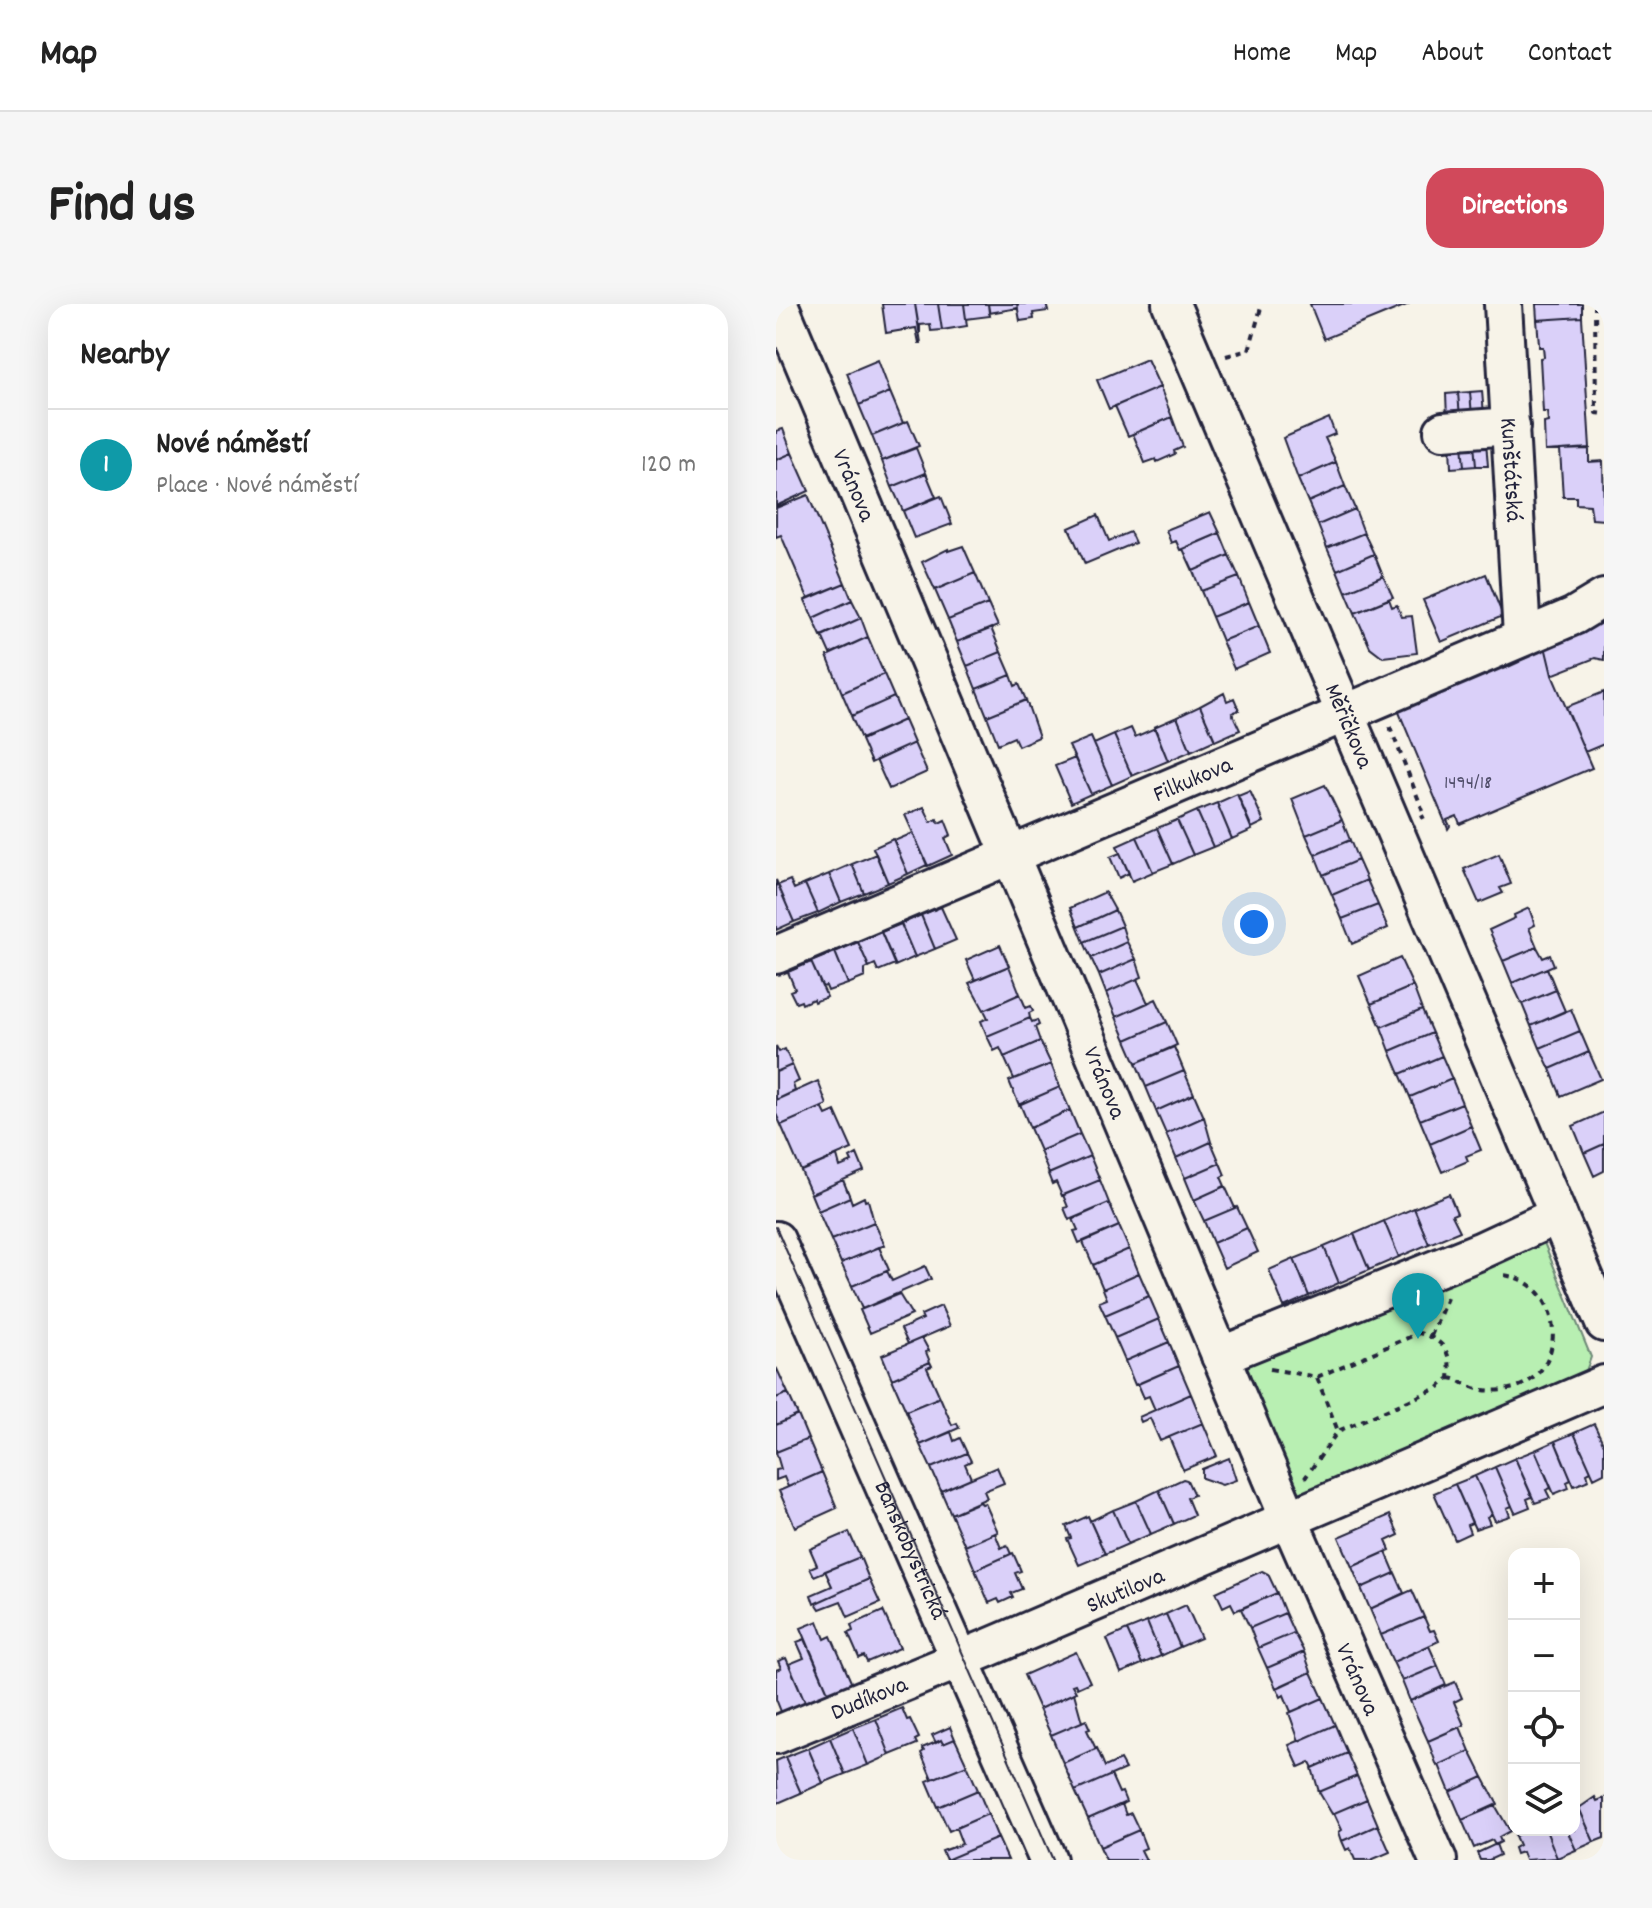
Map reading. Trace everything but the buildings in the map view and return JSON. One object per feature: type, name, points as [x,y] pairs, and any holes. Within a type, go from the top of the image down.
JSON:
[{"type":"street","name":"Vránova","points":[[779,304],[1220,1356],[1293,1504],[1438,1860]]},
{"type":"street","name":"Měřičkova","points":[[1171,304],[1604,1323]]},
{"type":"street","name":"Kunštátská","points":[[1503,304],[1522,636]]},
{"type":"street","points":[[1443,431],[1511,426]]},
{"type":"street","name":"Filkukova","points":[[776,955],[1574,616],[1604,598]]},
{"type":"street","points":[[1220,1356],[1480,1251],[1558,1215]]},
{"type":"street","name":"Banskobystrická","points":[[776,1240],[1048,1860]]},
{"type":"street","name":"Skutilova","points":[[959,1658],[1293,1504],[1604,1384]]},
{"type":"street","name":"Dudíkova","points":[[776,1735],[959,1658]]},
{"type":"path","points":[[1196,364],[1249,350],[1262,304]]},
{"type":"path","points":[[1595,304],[1596,413],[1604,414]]},
{"type":"path","points":[[1594,359],[1604,358]]},
{"type":"path","points":[[1293,1504],[1338,1431],[1427,1395],[1449,1378],[1492,1391],[1515,1388],[1544,1365],[1550,1354],[1553,1325],[1546,1301],[1521,1279],[1493,1274]]},
{"type":"path","points":[[1431,1336],[1444,1302],[1453,1289]]},
{"type":"path","points":[[1264,1368],[1317,1377],[1419,1333],[1431,1336],[1446,1347],[1450,1356],[1449,1378]]},
{"type":"path","points":[[1317,1377],[1338,1431]]},
{"type":"green space","points":[[1540,1233],[1591,1357],[1586,1371],[1575,1385],[1305,1506],[1239,1357]]},
{"type":"tram line","points":[[776,1227],[1053,1860]]},
{"type":"place","name":"Nové náměstí","points":[[1418,1339]]}]
